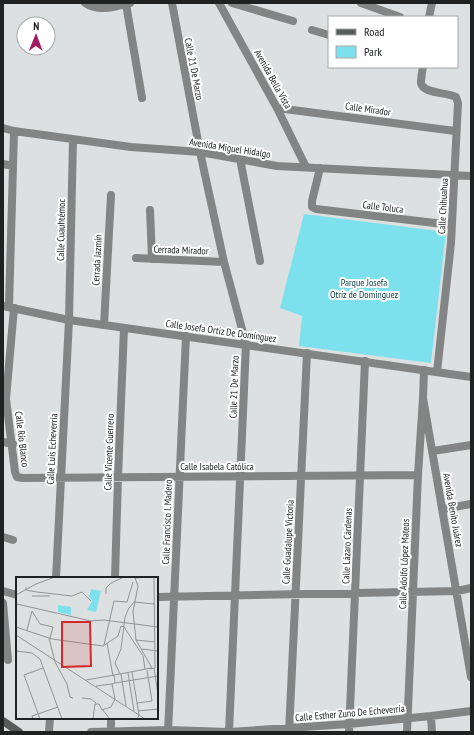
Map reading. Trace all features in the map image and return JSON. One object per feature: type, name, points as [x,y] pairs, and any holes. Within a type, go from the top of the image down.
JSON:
[{"type":"main road","points":[[3,721],[19,732]]},
{"type":"street","points":[[85,3],[91,7],[100,8],[117,4],[128,4],[142,98]]},
{"type":"street","name":"Calle 21 De Marzo","points":[[172,3],[200,152],[224,262],[246,344],[229,732]]},
{"type":"street","name":"Avenida Bella Vista","points":[[219,3],[277,108],[306,167]]},
{"type":"street","points":[[232,3],[293,21]]},
{"type":"street","points":[[361,3],[397,16]]},
{"type":"street","points":[[429,16],[432,3]]},
{"type":"street","points":[[312,30],[328,35]]},
{"type":"street","name":"Calle Chihuahua","points":[[423,68],[421,82],[422,86],[426,90],[451,94],[456,98],[458,103],[455,131],[455,175],[452,225],[438,372]]},
{"type":"street","name":"Calle Mirador","points":[[277,108],[455,131]]},
{"type":"street","name":"Avenida Miguel Hidalgo","points":[[3,128],[73,140],[130,147],[200,152],[277,166],[471,176]]},
{"type":"street","name":"Calle Río Blanco","points":[[14,131],[6,399],[13,444],[15,472],[17,477]]},
{"type":"street","name":"Calle Cuauhtémoc","points":[[69,320],[73,140]]},
{"type":"street","points":[[240,159],[260,261]]},
{"type":"street","points":[[3,164],[13,166]]},
{"type":"street","name":"Calle Toluca","points":[[320,168],[312,202],[312,207],[316,209],[452,225]]},
{"type":"street","name":"Cerrada Jazmín","points":[[104,325],[110,195]]},
{"type":"street","points":[[150,210],[152,259]]},
{"type":"street","name":"Cerrada Mirador","points":[[136,258],[224,262]]},
{"type":"street","name":"Calle Josefa Ortiz De Domínguez","points":[[9,307],[69,320],[471,377]]},
{"type":"street","name":"Calle Luis Echeverría","points":[[56,577],[69,320]]},
{"type":"street","name":"Calle Vicente Guerrero","points":[[115,577],[124,328]]},
{"type":"street","name":"Calle Francisco I. Madero","points":[[168,731],[186,336]]},
{"type":"street","name":"Calle Guadalupe Victoria","points":[[289,730],[307,353]]},
{"type":"street","name":"Calle Lázaro Cárdenas","points":[[349,728],[365,361]]},
{"type":"street","name":"Avenida Benito Juárez","points":[[424,370],[423,398],[457,590],[469,647],[471,678]]},
{"type":"street","name":"Calle Adolfo López Mateos","points":[[407,732],[418,475],[423,398]]},
{"type":"street","points":[[3,442],[13,444]]},
{"type":"street","points":[[433,451],[471,445]]},
{"type":"street","name":"Calle Isabela Católica","points":[[17,477],[418,475]]},
{"type":"street","points":[[443,509],[471,504]]},
{"type":"street","points":[[3,537],[13,540]]},
{"type":"street","points":[[158,597],[413,592],[471,588]]},
{"type":"street","points":[[3,591],[16,595]]},
{"type":"street","points":[[3,603],[8,660]]},
{"type":"street","name":"Calle Esther Zuno De Echeverría","points":[[92,732],[229,732],[349,728],[471,711]]},
{"type":"street","points":[[431,716],[432,732]]},
{"type":"street","points":[[50,719],[50,732]]},
{"type":"street","points":[[111,719],[111,732]]},
{"type":"green space","name":"Parque Josefa Otríz de Dominguez","points":[[304,214],[446,232],[431,363],[299,346],[302,316],[280,308]]}]
